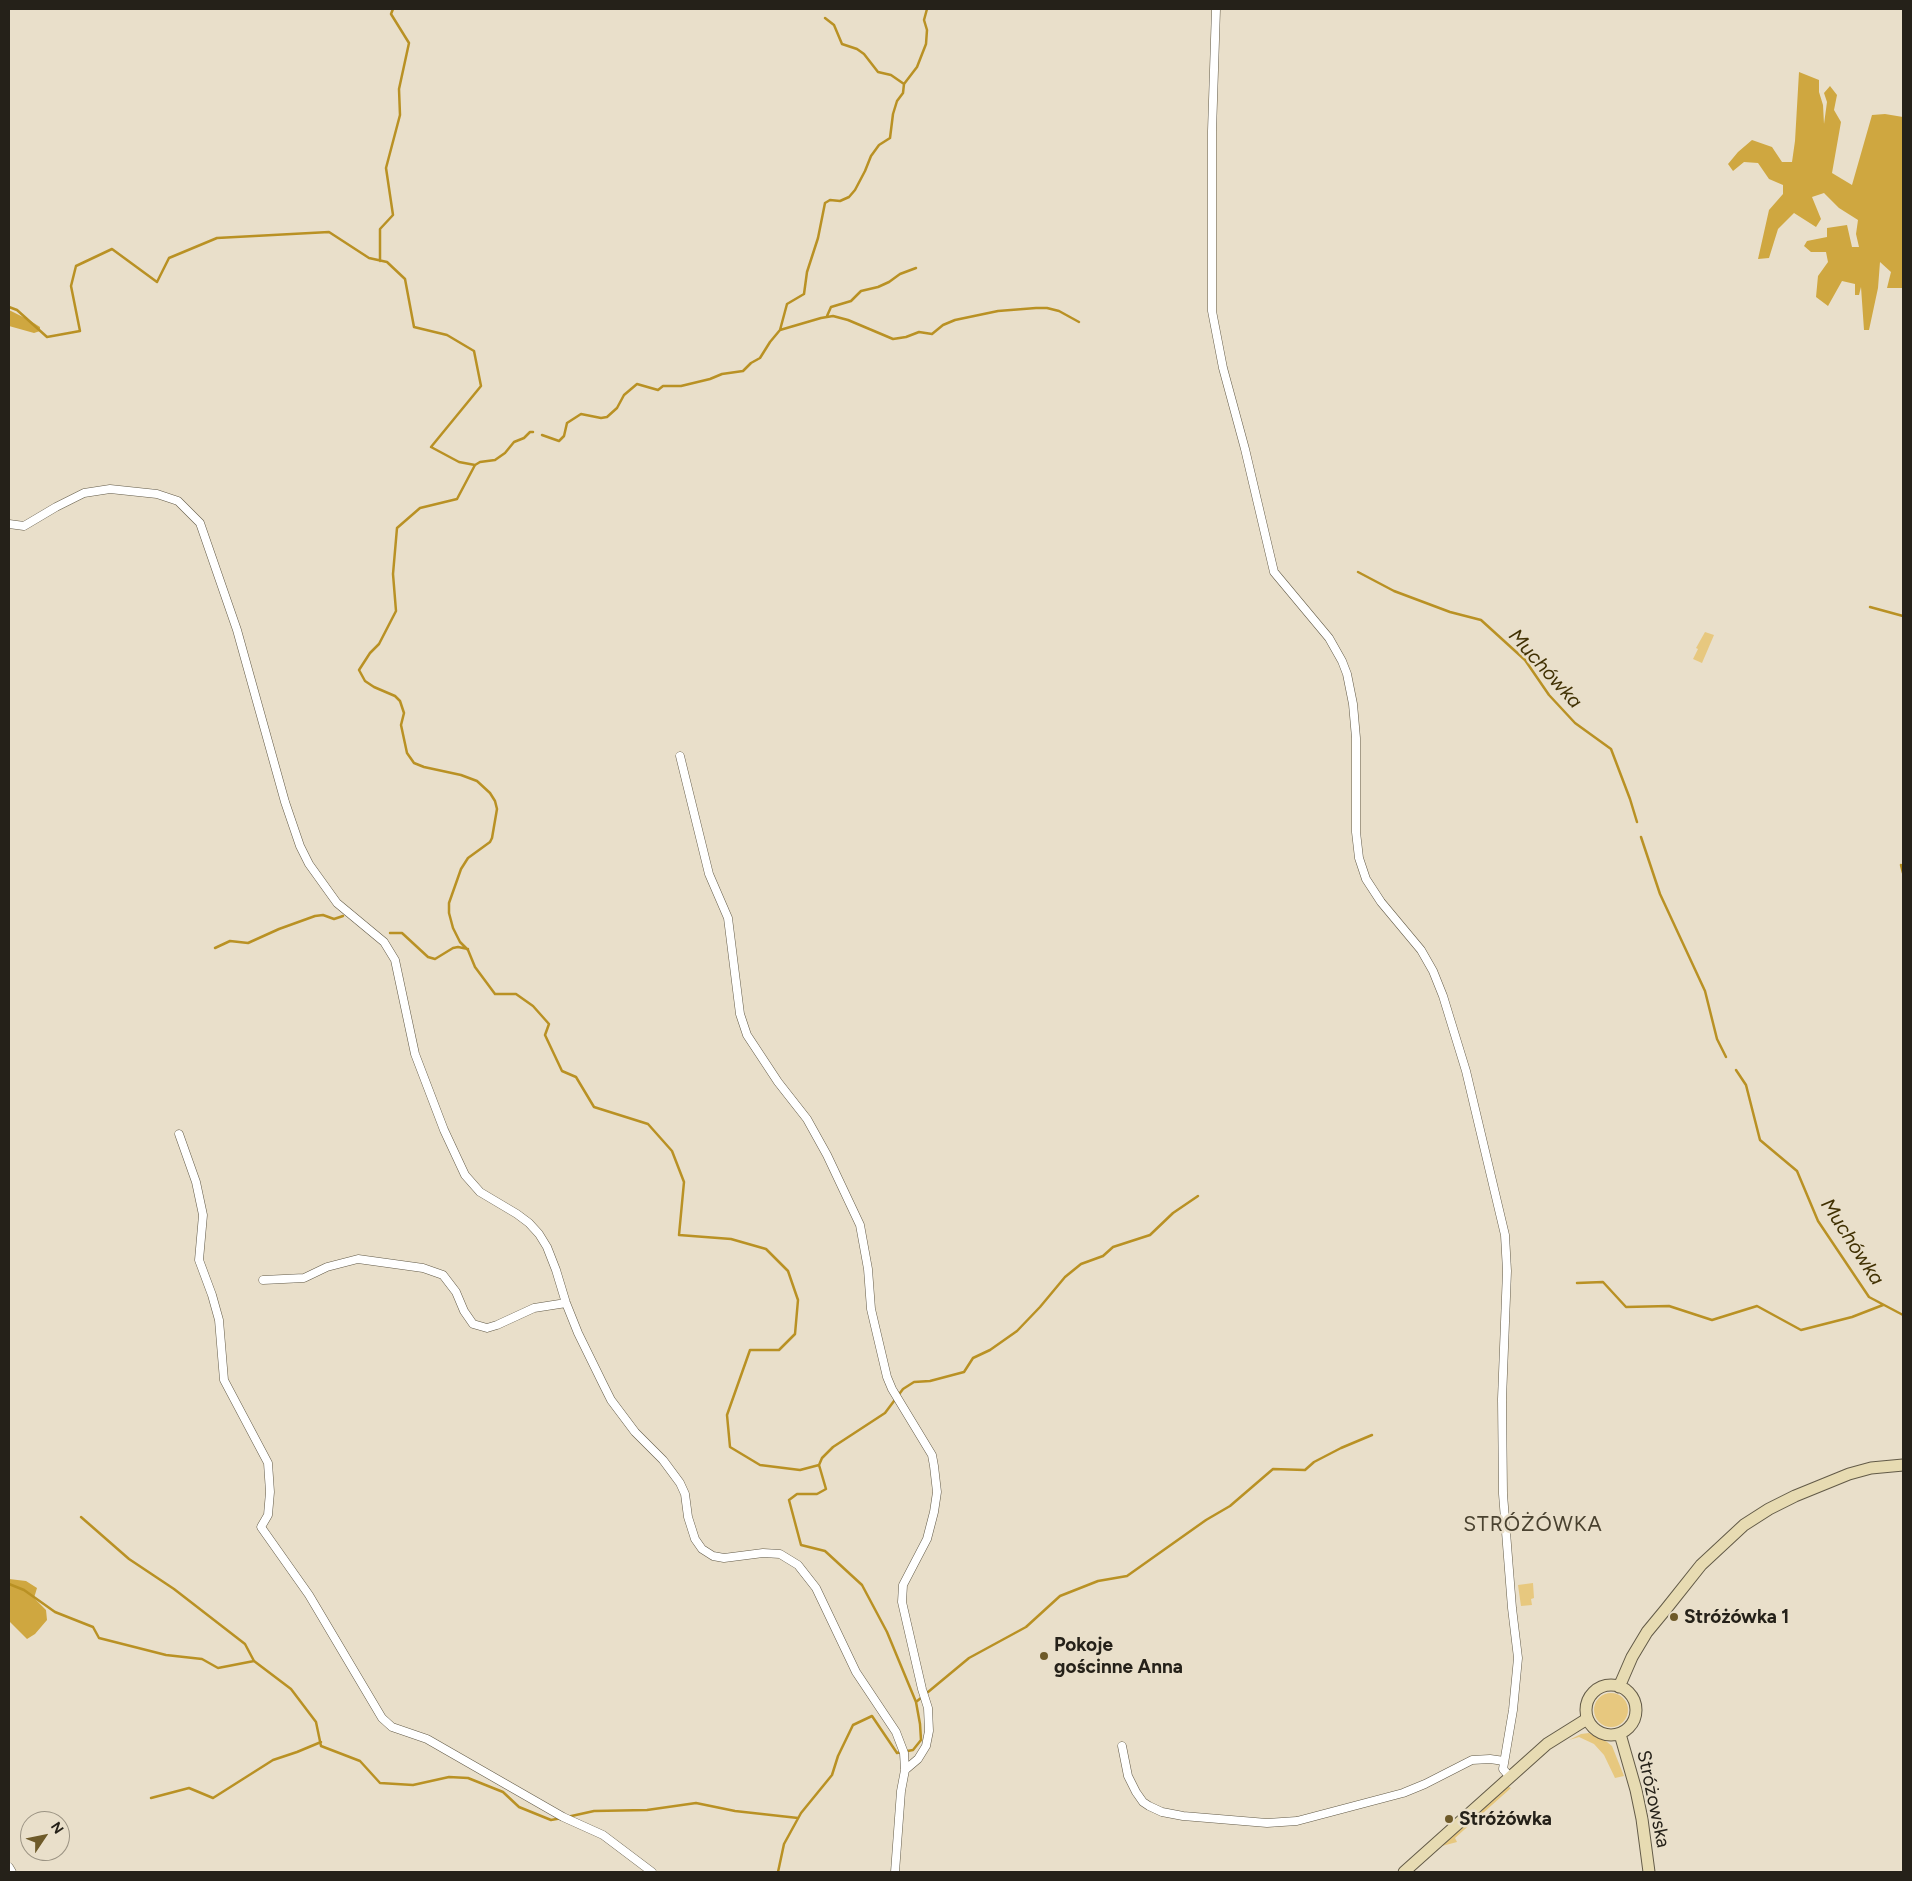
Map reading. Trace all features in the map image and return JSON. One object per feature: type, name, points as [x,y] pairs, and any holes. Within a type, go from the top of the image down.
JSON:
[{"type":"main road","points":[[1619,1687],[1632,1657],[1648,1632],[1701,1565],[1744,1525],[1795,1496],[1849,1474],[1871,1468],[1903,1465]]},
{"type":"main road","points":[[1619,1687],[1628,1692],[1634,1700],[1636,1710],[1634,1720],[1620,1734],[1600,1733],[1592,1727],[1587,1719],[1588,1700],[1593,1693],[1601,1688],[1619,1687]]},
{"type":"main road","points":[[1404,1872],[1547,1744],[1587,1719]]},
{"type":"main road","name":"Stróżowska","points":[[1620,1734],[1638,1800],[1649,1872]]},
{"type":"street","points":[[1216,9],[1212,131],[1212,311],[1221,359],[1246,449],[1274,572],[1328,638],[1342,661],[1347,674],[1353,704],[1356,738],[1356,832],[1359,858],[1366,879],[1381,902],[1421,950],[1433,971],[1443,996],[1466,1071],[1505,1235],[1507,1271],[1502,1399],[1503,1494],[1518,1658],[1513,1710],[1503,1769],[1510,1777]]},
{"type":"street","points":[[9,524],[24,526],[84,493],[110,489],[157,494],[178,501],[200,523],[237,630],[285,802],[300,846],[309,864],[337,903],[376,935],[389,949],[395,960],[415,1054],[444,1130],[465,1175],[480,1192],[518,1214],[539,1234],[556,1270],[578,1334],[611,1400],[635,1432],[672,1471],[680,1484],[685,1494],[688,1517],[695,1540],[702,1549],[713,1556],[724,1558],[762,1553],[780,1554],[798,1565],[816,1588],[856,1672],[896,1732],[902,1750],[905,1770],[900,1801],[895,1872]]},
{"type":"street","points":[[680,756],[709,874],[728,918],[740,1014],[747,1035],[778,1082],[807,1119],[827,1155],[860,1225],[868,1269],[871,1309],[882,1359],[893,1392],[932,1455],[937,1492],[927,1539],[903,1586],[904,1613],[928,1708],[929,1731],[926,1746],[918,1759],[905,1770]]},
{"type":"street","points":[[179,1134],[196,1182],[203,1215],[198,1260],[219,1320],[224,1380],[268,1463],[270,1492],[268,1515],[261,1527],[309,1595],[382,1718],[392,1727],[427,1739],[563,1817],[603,1834],[652,1872]]},
{"type":"street","points":[[263,1280],[304,1278],[327,1267],[358,1259],[423,1268],[443,1275],[456,1292],[464,1311],[473,1324],[487,1328],[534,1308],[566,1303]]},
{"type":"street","points":[[1122,1746],[1128,1776],[1142,1802],[1149,1806],[1162,1812],[1183,1816],[1267,1823],[1297,1821],[1403,1793],[1472,1760],[1490,1759],[1504,1761]]},
{"type":"street","points":[[9,1867],[12,1872]]},
{"type":"shaded area","points":[[1799,72],[1819,80],[1824,124],[1827,102],[1824,93],[1830,86],[1837,95],[1834,110],[1841,122],[1832,173],[1852,185],[1872,115],[1885,114],[1903,117],[1903,288],[1887,288],[1891,272],[1880,262],[1878,288],[1869,330],[1864,330],[1861,287],[1859,295],[1855,295],[1855,284],[1842,281],[1828,306],[1816,297],[1818,276],[1828,262],[1826,252],[1811,252],[1804,246],[1807,241],[1827,237],[1827,228],[1847,225],[1852,247],[1859,247],[1856,234],[1858,220],[1839,208],[1824,193],[1812,197],[1821,219],[1816,227],[1794,213],[1778,229],[1769,258],[1758,259],[1769,210],[1783,194],[1783,185],[1769,179],[1758,163],[1744,162],[1733,171],[1728,164],[1752,140],[1772,147],[1782,162],[1792,162]]},
{"type":"shaded area","points":[[9,310],[40,327],[40,331],[34,333],[9,326]]},
{"type":"shaded area","points":[[1705,632],[1714,635],[1702,663],[1693,659],[1698,649],[1696,648]]},
{"type":"shaded area","points":[[9,1579],[26,1581],[37,1588],[34,1598],[46,1610],[47,1620],[35,1634],[27,1639],[9,1621]]},
{"type":"shaded area","points":[[1533,1583],[1534,1598],[1531,1599],[1532,1605],[1521,1606],[1518,1585]]},
{"type":"shaded area","points":[[1611,1693],[1618,1694],[1623,1698],[1627,1703],[1627,1717],[1623,1722],[1618,1726],[1611,1727],[1604,1726],[1599,1722],[1595,1717],[1594,1710],[1595,1703],[1599,1698],[1604,1694]]},
{"type":"shaded area","points":[[1589,1733],[1612,1746],[1624,1776],[1615,1778],[1604,1755],[1594,1744],[1579,1737],[1569,1740],[1581,1734]]},
{"type":"shaded area","points":[[1506,1788],[1511,1788],[1455,1838],[1457,1842],[1442,1846]]},
{"type":"waterway","points":[[380,261],[380,229],[393,215],[386,168],[400,115],[399,89],[409,43],[391,14],[393,9]]},
{"type":"waterway","points":[[542,435],[559,441],[564,436],[567,423],[581,414],[601,418],[607,417],[617,408],[624,395],[637,384],[658,390],[663,386],[681,386],[722,374],[743,371],[760,358],[780,330],[787,304],[804,294],[807,272],[818,238],[825,203],[830,200],[840,201],[849,197],[855,190],[871,156],[879,145],[890,138],[893,114],[897,101],[903,93],[904,84],[917,67],[926,44],[927,30],[924,20],[927,9]]},
{"type":"waterway","points":[[825,18],[834,25],[842,44],[857,49],[864,54],[878,72],[891,75],[904,84]]},
{"type":"waterway","points":[[9,307],[17,310],[47,337],[80,331],[71,286],[76,266],[112,249],[157,282],[169,258],[217,238],[329,232],[369,258],[387,262],[405,279],[414,327],[447,335],[474,351],[481,386],[431,447],[459,462],[475,465],[457,499],[420,508],[397,528],[393,574],[396,611],[379,644],[370,653],[359,670],[365,681],[395,696],[400,701],[404,713],[401,725],[407,753],[414,763],[477,781],[490,793],[495,801],[497,809],[492,838],[490,842],[468,858],[461,869],[449,903],[449,913],[453,928],[460,942],[468,950],[475,967],[495,994],[516,994],[533,1006],[549,1024],[545,1035],[562,1071],[576,1077],[594,1107],[648,1124],[672,1151],[684,1182],[679,1235],[731,1239],[766,1249],[788,1271],[798,1300],[795,1334],[779,1350],[750,1350],[727,1415],[730,1447],[760,1465],[800,1470],[819,1465],[826,1489],[817,1494],[797,1494],[789,1500],[801,1545],[825,1551],[862,1585],[887,1632],[916,1702],[921,1740],[913,1750],[897,1753],[872,1716],[853,1725],[838,1756],[832,1775],[801,1813],[784,1844],[778,1872]]},
{"type":"waterway","points":[[827,316],[831,307],[851,301],[861,291],[878,287],[900,274],[916,268]]},
{"type":"waterway","points":[[780,330],[833,316],[848,320],[893,339],[919,332],[932,334],[943,325],[955,320],[998,311],[1036,308],[1059,311],[1079,322]]},
{"type":"waterway","points":[[475,465],[480,462],[495,460],[505,453],[514,442],[533,432]]},
{"type":"waterway","name":"Muchówka","points":[[1358,572],[1394,591],[1450,612],[1481,620],[1525,660],[1549,695],[1575,723],[1611,749],[1637,822]]},
{"type":"waterway","points":[[1870,607],[1903,616]]},
{"type":"waterway","name":"Muchówka","points":[[1641,837],[1660,894],[1705,991],[1717,1039],[1726,1057]]},
{"type":"waterway","points":[[1901,865],[1903,873]]},
{"type":"waterway","points":[[215,948],[230,941],[248,943],[315,916],[323,915],[334,919],[343,916]]},
{"type":"waterway","points":[[390,933],[402,933],[428,957],[435,959],[453,948],[468,949]]},
{"type":"waterway","name":"Muchówka","points":[[1736,1070],[1746,1085],[1760,1140],[1797,1171],[1818,1221],[1869,1297],[1903,1315]]},
{"type":"waterway","points":[[819,1465],[822,1458],[833,1447],[885,1413],[903,1389],[914,1382],[930,1381],[964,1372],[973,1358],[990,1350],[1017,1331],[1065,1277],[1081,1264],[1103,1256],[1113,1247],[1150,1235],[1173,1213],[1198,1196]]},
{"type":"waterway","points":[[1577,1283],[1603,1282],[1626,1307],[1669,1306],[1712,1320],[1757,1306],[1801,1330],[1852,1317],[1883,1305]]},
{"type":"waterway","points":[[916,1702],[969,1658],[1026,1627],[1060,1596],[1098,1581],[1127,1576],[1206,1520],[1230,1506],[1273,1469],[1305,1470],[1314,1462],[1372,1435]]},
{"type":"waterway","points":[[81,1517],[129,1559],[174,1589],[245,1644],[254,1661]]},
{"type":"waterway","points":[[9,1584],[24,1590],[55,1612],[93,1627],[99,1638],[166,1655],[202,1659],[218,1668],[254,1661],[291,1689],[316,1722],[321,1746],[360,1761],[380,1783],[413,1785],[449,1777],[468,1778],[503,1792],[519,1807],[551,1820],[562,1818]]},
{"type":"waterway","points":[[151,1798],[189,1788],[213,1798],[273,1760],[321,1742]]},
{"type":"waterway","points":[[567,1817],[594,1811],[647,1810],[696,1803],[735,1811],[798,1818]]},
{"type":"place","name":"Stróżówka 1","points":[[1674,1617]]},
{"type":"place","name":"Pokoje gościnne Anna","points":[[1044,1656]]},
{"type":"place","name":"Stróżówka","points":[[1449,1819]]},
{"type":"district","name":"STRÓŻÓWKA","points":[[1533,1525]]}]
